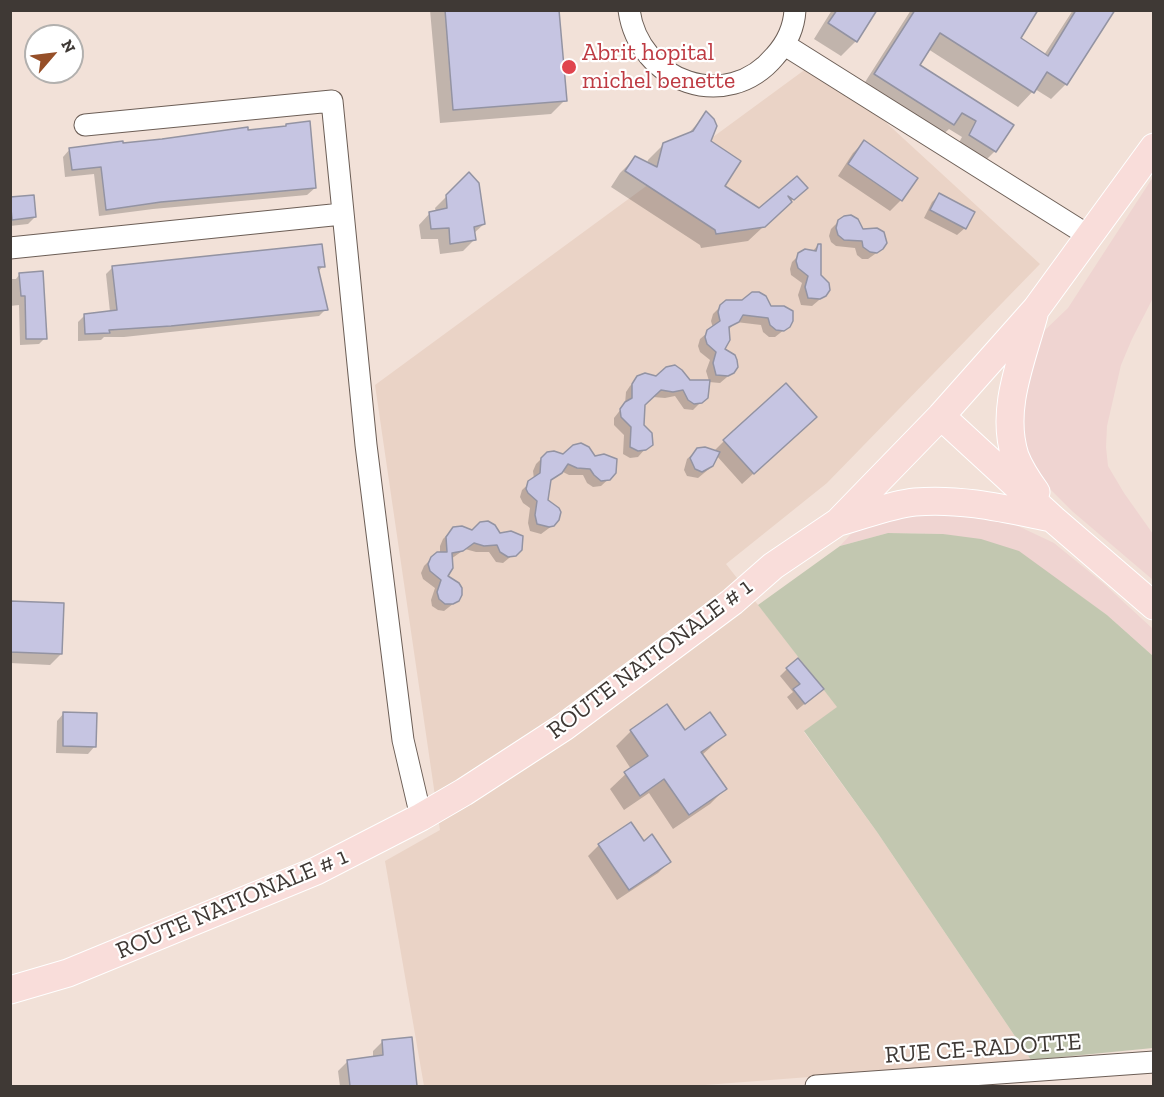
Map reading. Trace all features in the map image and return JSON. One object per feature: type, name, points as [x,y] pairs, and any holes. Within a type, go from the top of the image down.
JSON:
[{"type":"main road","name":"ROUTE NATIONALE # 1","points":[[10,990],[68,973],[316,872],[464,792],[564,727],[732,602],[773,566],[838,522],[941,416],[1035,309],[1154,147]]},
{"type":"main road","points":[[1035,309],[1012,396],[1010,435],[1024,474],[1053,519]]},
{"type":"main road","points":[[941,416],[1053,519],[1154,606]]},
{"type":"main road","points":[[838,522],[913,502],[950,501],[981,504],[1053,519]]},
{"type":"street","points":[[629,10],[631,27],[644,52],[664,72],[689,83],[716,86],[743,80],[767,66],[785,45],[795,10]]},
{"type":"street","points":[[785,45],[1089,236]]},
{"type":"street","points":[[85,125],[332,101],[366,445],[403,740],[421,817]]},
{"type":"street","points":[[10,248],[342,214]]},
{"type":"street","name":"RUE CE-RADOTTE","points":[[816,1086],[1154,1062]]},
{"type":"shaded area","points":[[818,60],[1040,264],[827,483],[726,564],[838,707],[804,732],[877,832],[1031,1060],[692,1086],[424,1086],[385,861],[440,830],[375,385]]},
{"type":"shaded area","points":[[1153,177],[1153,298],[1121,365],[1107,426],[1106,447],[1108,466],[1153,534],[1153,580],[1072,511],[1042,481],[1020,439],[1028,356],[1045,330],[1068,308]]},
{"type":"shaded area","points":[[978,514],[1001,518],[1054,543],[1103,583],[1153,629],[1153,656],[1107,615],[1070,589],[943,534],[888,533],[840,546],[851,534],[872,521],[905,515]]},
{"type":"green space","points":[[888,533],[943,534],[981,539],[1019,551],[1107,615],[1153,656],[1153,1048],[1031,1060],[877,832],[804,731],[837,707],[758,605],[840,546]]},
{"type":"building","points":[[445,10],[559,10],[567,101],[453,110]]},
{"type":"building","points":[[837,10],[877,10],[857,42],[828,23]]},
{"type":"building","points":[[915,10],[1038,10],[1021,38],[1048,56],[1076,10],[1115,10],[1067,85],[1047,72],[1034,93],[940,33],[920,65],[1014,125],[996,152],[969,135],[976,121],[962,113],[954,125],[874,74]]},
{"type":"building","points":[[706,111],[717,126],[711,141],[741,161],[725,186],[759,208],[797,176],[808,188],[794,200],[788,196],[792,202],[765,227],[716,234],[715,230],[625,171],[635,156],[657,167],[663,143],[693,131]]},
{"type":"building","points":[[310,121],[316,188],[161,202],[106,210],[101,167],[72,170],[69,148],[162,139],[248,127],[248,130],[286,126],[286,124]]},
{"type":"building","points":[[864,140],[918,178],[902,201],[848,164]]},
{"type":"building","points":[[469,172],[479,183],[485,224],[474,227],[476,240],[450,244],[449,228],[431,229],[429,212],[447,208],[446,195]]},
{"type":"building","points":[[939,193],[975,212],[966,229],[930,210]]},
{"type":"building","points":[[34,195],[36,217],[12,220],[10,197]]},
{"type":"building","points":[[851,215],[858,219],[863,229],[877,228],[884,232],[887,243],[883,249],[877,253],[870,252],[863,247],[862,241],[844,240],[838,235],[836,228],[838,220]]},
{"type":"building","points":[[322,244],[325,267],[318,267],[328,310],[85,334],[84,314],[117,310],[112,266]]},
{"type":"building","points":[[818,244],[821,244],[821,275],[829,283],[830,290],[820,299],[808,298],[805,287],[808,276],[798,268],[796,261],[798,253],[805,249],[816,251]]},
{"type":"building","points":[[43,271],[47,339],[26,339],[25,296],[21,296],[19,273]]},
{"type":"building","points":[[752,292],[759,292],[766,296],[771,306],[784,306],[793,311],[793,321],[784,331],[776,330],[770,325],[768,318],[743,315],[739,322],[729,327],[730,340],[725,349],[735,355],[738,367],[728,376],[716,375],[713,363],[716,352],[707,344],[705,337],[707,330],[720,321],[718,312],[720,305],[726,300],[742,300]]},
{"type":"building","points":[[675,365],[690,380],[710,380],[708,398],[702,403],[694,404],[688,400],[683,390],[673,392],[661,390],[645,405],[644,425],[652,433],[653,445],[646,450],[638,451],[630,447],[631,427],[621,417],[620,409],[632,398],[632,384],[637,376],[645,373],[656,376],[666,367]]},
{"type":"building","points":[[786,383],[817,417],[754,474],[723,440]]},
{"type":"building","points":[[581,443],[589,447],[595,456],[604,454],[617,459],[616,473],[610,480],[601,481],[590,469],[577,468],[568,464],[562,473],[551,480],[548,500],[559,508],[561,512],[559,520],[554,526],[549,527],[537,524],[535,515],[537,501],[526,489],[528,481],[540,473],[541,458],[547,452],[554,451],[563,454],[573,445]]},
{"type":"building","points":[[705,447],[720,452],[713,466],[702,472],[695,469],[690,458],[697,448]]},
{"type":"building","points":[[488,521],[495,525],[500,533],[511,531],[523,536],[522,550],[516,556],[508,557],[500,552],[497,545],[484,546],[474,543],[463,551],[452,553],[453,568],[448,576],[459,583],[462,595],[459,601],[445,604],[439,599],[437,592],[441,580],[430,571],[428,564],[431,557],[437,552],[447,552],[446,537],[453,527],[462,526],[472,530],[480,522]]},
{"type":"building","points":[[10,601],[64,603],[62,654],[10,652]]},
{"type":"building","points":[[798,658],[824,689],[805,704],[793,689],[800,684],[786,668]]},
{"type":"building","points":[[667,704],[685,730],[710,712],[726,735],[701,752],[727,789],[689,815],[664,779],[640,796],[624,772],[648,756],[630,730]]},
{"type":"building","points":[[63,712],[97,713],[96,747],[63,746]]},
{"type":"building","points":[[631,822],[644,841],[652,834],[671,862],[629,890],[598,844]]},
{"type":"building","points":[[412,1037],[417,1086],[350,1086],[347,1060],[383,1055],[382,1040]]},
{"type":"place","name":"Abrit hopital michel benette","points":[[569,67]]}]
